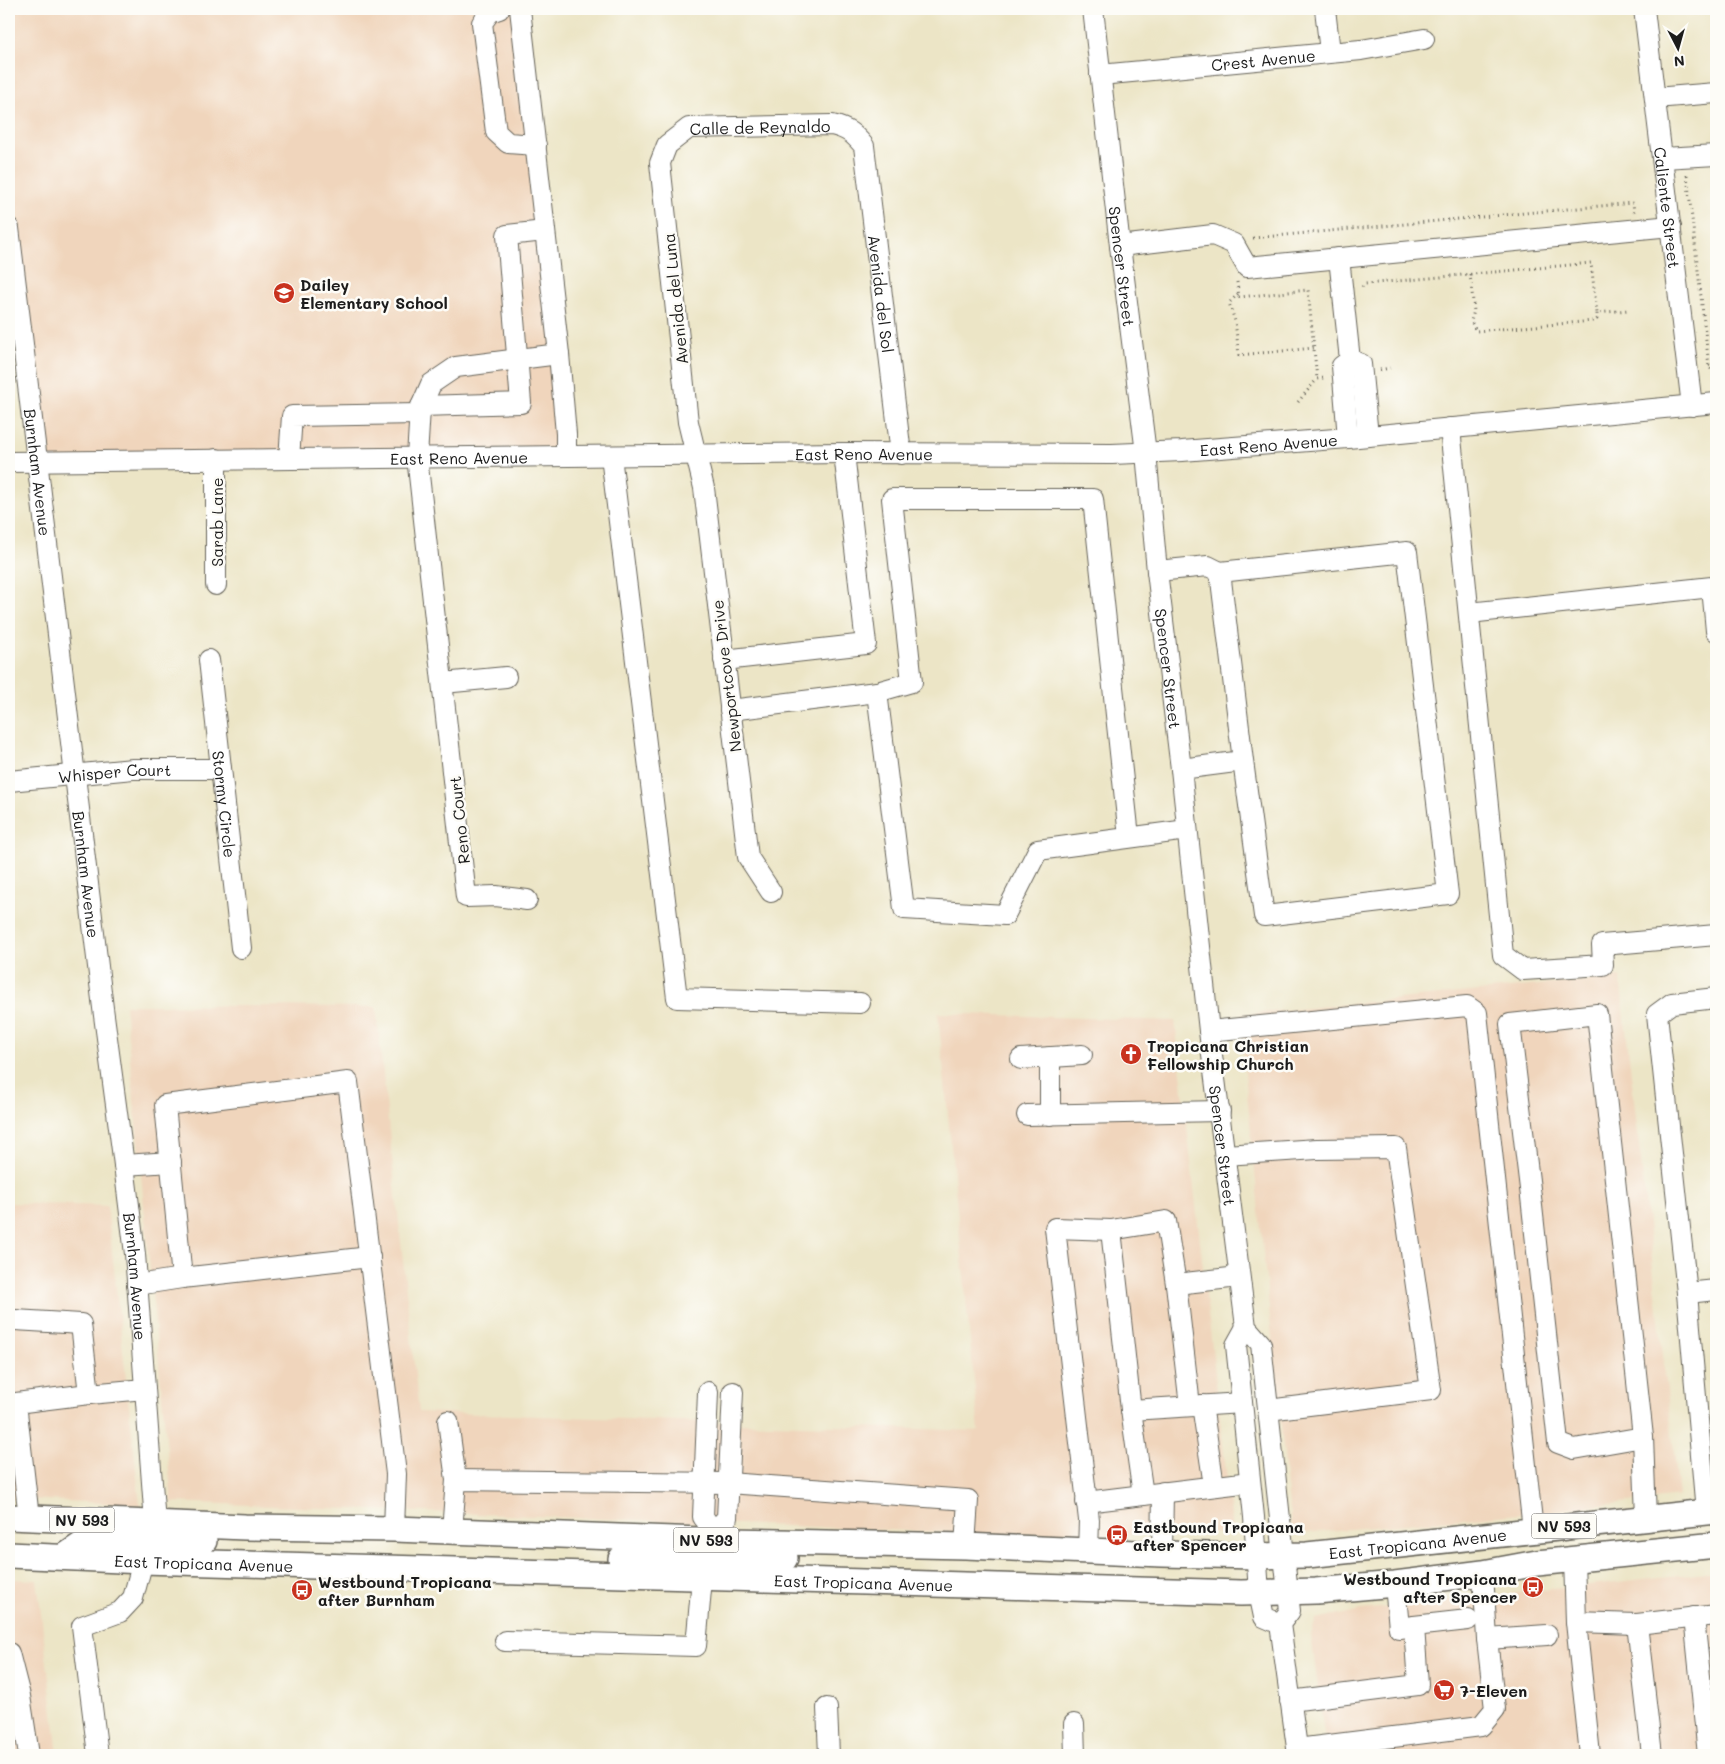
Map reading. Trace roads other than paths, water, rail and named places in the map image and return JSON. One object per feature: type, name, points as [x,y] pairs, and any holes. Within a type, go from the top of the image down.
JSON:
[{"type":"main road","name":"East Tropicana Avenue","points":[[19,1518],[245,1527],[719,1537],[851,1544],[965,1546],[1088,1552],[1284,1556],[1711,1511]]},
{"type":"main road","points":[[64,1557],[90,1539],[127,1540],[144,1538],[152,1532],[155,1523]]},
{"type":"main road","points":[[144,1561],[148,1552],[159,1544],[178,1540],[216,1541],[245,1527]]},
{"type":"main road","points":[[545,1573],[571,1565],[598,1560],[680,1559],[702,1556],[714,1551],[719,1537]]},
{"type":"main road","points":[[702,1578],[705,1572],[729,1562],[796,1558],[851,1544]]},
{"type":"main road","name":"East Tropicana Avenue","points":[[9,1555],[144,1561],[702,1578],[1259,1593],[1395,1584],[1483,1573],[1537,1563],[1716,1545]]},
{"type":"street","points":[[499,9],[490,12],[482,24],[496,132],[508,142],[536,145]]},
{"type":"street","points":[[520,9],[559,354],[566,455]]},
{"type":"street","name":"Spencer Street","points":[[1093,9],[1146,453],[1157,571],[1181,769],[1209,1032],[1246,1328]]},
{"type":"street","points":[[1325,9],[1330,52]]},
{"type":"street","name":"Caliente Street","points":[[1644,9],[1692,406]]},
{"type":"street","name":"Crest Avenue","points":[[1100,75],[1361,50],[1424,39]]},
{"type":"street","points":[[1656,98],[1716,93]]},
{"type":"street","name":"Calle de Reynaldo","points":[[667,145],[689,128],[832,125],[846,128],[855,136]]},
{"type":"street","name":"Avenida del Sol","points":[[855,136],[864,146],[901,454]]},
{"type":"street","name":"Avenida del Luna","points":[[667,145],[660,163],[688,422],[696,454]]},
{"type":"street","points":[[1663,158],[1716,155]]},
{"type":"street","points":[[1120,246],[1213,235],[1234,244],[1247,267],[1671,226]]},
{"type":"street","name":"Burnham Avenue","points":[[9,228],[102,1008],[124,1165],[137,1285],[155,1523]]},
{"type":"street","points":[[289,459],[292,416],[521,403],[507,235],[545,231]]},
{"type":"street","points":[[1339,258],[1348,438]]},
{"type":"street","points":[[420,410],[431,384],[456,367],[559,354]]},
{"type":"street","points":[[1346,368],[1361,364],[1368,436]]},
{"type":"street","name":"East Reno Avenue","points":[[9,462],[566,455],[1146,453],[1348,438],[1716,403]]},
{"type":"street","name":"Reno Court","points":[[420,410],[417,457],[466,896],[496,896],[527,900]]},
{"type":"street","points":[[1450,428],[1503,955],[1523,970],[1603,965],[1602,945],[1716,935]]},
{"type":"street","points":[[724,660],[866,644],[844,453]]},
{"type":"street","name":"Newportcove Drive","points":[[696,454],[704,488],[748,857],[771,892]]},
{"type":"street","points":[[611,456],[677,998],[860,1003]]},
{"type":"street","name":"Sarab Lane","points":[[216,459],[216,585]]},
{"type":"street","points":[[730,710],[877,692],[912,682],[892,499],[1093,499],[1129,838]]},
{"type":"street","points":[[1157,571],[1208,566],[1220,572],[1407,552],[1448,894],[1264,916],[1220,572]]},
{"type":"street","points":[[1469,613],[1712,587],[1715,603],[1716,631]]},
{"type":"street","name":"Stormy Circle","points":[[209,660],[241,948]]},
{"type":"street","points":[[443,683],[506,677]]},
{"type":"street","points":[[877,692],[904,909],[1005,914],[1038,850],[1187,830]]},
{"type":"street","points":[[1181,769],[1243,762]]},
{"type":"street","name":"Whisper Court","points":[[9,781],[133,769],[221,769]]},
{"type":"street","points":[[1711,1511],[1657,1014],[1672,1003],[1716,998]]},
{"type":"street","points":[[1209,1032],[1467,1006],[1478,1013],[1534,1530]]},
{"type":"street","points":[[1643,1438],[1574,1449],[1558,1443],[1510,1024],[1597,1014],[1643,1438],[1646,1518]]},
{"type":"street","points":[[1021,1058],[1082,1055]]},
{"type":"street","points":[[1050,1057],[1050,1115]]},
{"type":"street","points":[[182,1278],[165,1105],[348,1082],[396,1474],[394,1529]]},
{"type":"street","points":[[1027,1115],[1220,1111]]},
{"type":"street","points":[[1225,1156],[1317,1149],[1396,1148],[1431,1390],[1268,1410]]},
{"type":"street","points":[[124,1165],[171,1162]]},
{"type":"street","points":[[1088,1552],[1089,1520],[1055,1228],[1111,1230],[1166,1220],[1196,1405],[1214,1486]]},
{"type":"street","points":[[1111,1230],[1131,1410],[1143,1495]]},
{"type":"street","points":[[137,1285],[182,1278],[370,1257]]},
{"type":"street","points":[[1176,1284],[1239,1277]]},
{"type":"street","points":[[1687,1293],[1716,1290]]},
{"type":"street","points":[[15,1320],[81,1324],[89,1394]]},
{"type":"street","points":[[1280,1624],[1264,1617],[1259,1593],[1258,1556],[1236,1345],[1246,1328],[1261,1344],[1290,1611],[1280,1624],[1297,1752],[1481,1726],[1495,1709],[1487,1639],[1483,1573]]},
{"type":"street","points":[[19,1518],[16,1403],[145,1389]]},
{"type":"street","points":[[708,1392],[703,1518],[719,1537],[726,1518],[733,1392]]},
{"type":"street","points":[[1131,1410],[1242,1403]]},
{"type":"street","points":[[448,1421],[456,1480],[452,1531]]},
{"type":"street","points":[[456,1480],[728,1483],[968,1500],[965,1546]]},
{"type":"street","points":[[1086,1502],[1250,1482]]},
{"type":"street","points":[[1162,1554],[1163,1492]]},
{"type":"street","points":[[1574,1560],[1576,1622],[1590,1755]]},
{"type":"street","points":[[98,1755],[82,1626],[120,1612],[133,1598],[144,1561]]},
{"type":"street","points":[[505,1641],[696,1646],[702,1578]]},
{"type":"street","points":[[1395,1584],[1399,1628],[1468,1620]]},
{"type":"street","points":[[1576,1622],[1637,1624],[1716,1615]]},
{"type":"street","points":[[1694,1617],[1708,1755]]},
{"type":"street","points":[[1637,1624],[1652,1755]]},
{"type":"street","points":[[1290,1701],[1418,1685],[1414,1626]]},
{"type":"street","points":[[1487,1639],[1547,1634]]},
{"type":"street","points":[[9,1653],[20,1696],[29,1755]]},
{"type":"street","points":[[827,1708],[829,1755]]},
{"type":"street","points":[[1074,1724],[1074,1755]]},
{"type":"place","name":"Dailey Elementary School","points":[[284,293]]},
{"type":"place","name":"Tropicana Christian Fellowship Church","points":[[1131,1054]]},
{"type":"place","name":"Eastbound Tropicana after Spencer","points":[[1117,1535]]},
{"type":"place","name":"Westbound Tropicana after Spencer","points":[[1533,1587]]},
{"type":"place","name":"Westbound Tropicana after Burnham","points":[[302,1590]]},
{"type":"place","name":"7-Eleven","points":[[1444,1690]]}]
